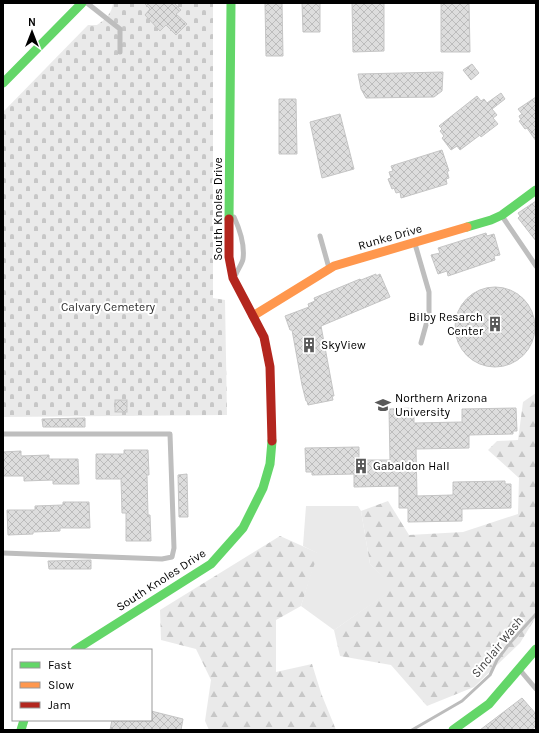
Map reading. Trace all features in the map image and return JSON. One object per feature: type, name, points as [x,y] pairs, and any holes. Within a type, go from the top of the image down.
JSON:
[{"type":"street","points":[[3,83],[82,3]]},
{"type":"street","name":"South Knoles Drive","points":[[77,649],[210,564],[243,528],[263,488],[270,464],[272,445],[272,407],[270,367],[264,337],[244,302],[233,278],[229,257],[231,3]]},
{"type":"street","name":"Runke Drive","points":[[253,316],[334,266],[491,220],[502,215],[536,190]]},
{"type":"street","points":[[453,730],[489,704],[536,649]]},
{"type":"lane","points":[[87,3],[120,29],[120,52]]},
{"type":"lane","points":[[230,210],[241,230],[243,251],[243,260],[233,278]]},
{"type":"lane","points":[[502,215],[536,266]]},
{"type":"lane","points":[[320,236],[329,269]]},
{"type":"lane","points":[[415,243],[429,292],[429,314],[421,343]]},
{"type":"lane","points":[[3,434],[170,434],[174,548],[172,557],[162,559],[3,553]]},
{"type":"lane","points":[[519,669],[536,689]]},
{"type":"green space","name":"Calvary Cemetery","points":[[113,3],[213,3],[213,298],[225,300],[227,415],[3,417],[3,112],[88,25],[97,25],[106,18],[110,13]]},
{"type":"green space","points":[[536,393],[536,617],[520,643],[474,687],[427,706],[391,665],[340,656],[334,630],[394,588],[370,564],[361,511],[388,501],[409,535],[463,532],[518,514],[519,478],[488,450],[497,441],[518,440],[523,402]]},
{"type":"green space","points":[[306,506],[358,506],[361,511],[370,564],[395,588],[334,630],[301,606],[317,553],[303,546]]},
{"type":"green space","points":[[280,536],[318,553],[301,606],[276,620],[276,672],[312,664],[321,693],[336,730],[209,730],[205,721],[211,680],[196,649],[161,640],[160,610]]},
{"type":"building","points":[[144,3],[174,3],[181,10],[176,14],[187,24],[176,35],[166,25],[160,31],[145,15],[150,9]]},
{"type":"building","points":[[265,3],[282,3],[283,56],[266,56]]},
{"type":"building","points":[[302,3],[320,3],[320,32],[303,32]]},
{"type":"building","points":[[352,3],[384,3],[384,51],[353,52]]},
{"type":"building","points":[[441,3],[469,3],[470,52],[441,52]]},
{"type":"building","points":[[472,64],[479,73],[471,80],[463,70]]},
{"type":"building","points":[[443,72],[442,91],[434,97],[366,98],[361,89],[358,74]]},
{"type":"building","points":[[501,93],[505,99],[492,109],[497,115],[493,118],[498,124],[460,150],[457,146],[451,150],[442,138],[444,136],[440,131],[442,129],[439,126],[477,96],[481,101],[484,99],[487,103]]},
{"type":"building","points":[[536,97],[536,141],[527,128],[525,129],[519,121],[521,120],[519,116],[522,114],[518,109]]},
{"type":"building","points":[[279,99],[296,99],[297,154],[279,154]]},
{"type":"building","points":[[340,114],[354,169],[322,178],[310,122]]},
{"type":"building","points":[[442,150],[449,171],[447,171],[449,178],[446,179],[447,184],[401,198],[400,192],[396,193],[394,188],[392,189],[388,179],[391,178],[389,172],[393,171],[391,166]]},
{"type":"building","points":[[536,201],[536,241],[518,218],[520,216],[518,213]]},
{"type":"building","points":[[486,233],[487,236],[494,234],[500,255],[494,256],[495,260],[448,276],[447,271],[438,274],[431,255],[440,253],[438,248]]},
{"type":"building","name":"SkyView","points":[[376,274],[376,276],[380,274],[390,297],[321,326],[334,396],[332,396],[333,400],[308,405],[302,385],[292,330],[290,330],[285,316],[309,307],[308,304],[315,301],[314,298]]},
{"type":"building","name":"Bilby Resarch Center","points":[[495,287],[510,290],[523,299],[532,312],[535,327],[532,342],[523,355],[510,364],[495,367],[480,364],[467,355],[458,342],[455,327],[458,312],[467,299],[480,290]]},
{"type":"building","points":[[115,400],[127,400],[127,412],[115,412]]},
{"type":"building","name":"Gabaldon Hall","points":[[414,408],[414,423],[462,422],[462,409],[516,408],[517,431],[513,431],[513,434],[469,435],[469,448],[416,449],[417,496],[453,495],[453,482],[505,481],[505,484],[511,484],[511,508],[462,509],[462,521],[408,522],[408,508],[399,508],[399,486],[354,487],[354,474],[312,475],[312,472],[306,472],[305,448],[359,447],[359,460],[390,460],[389,409]]},
{"type":"building","points":[[85,418],[85,427],[43,427],[42,419]]},
{"type":"building","points":[[124,450],[148,450],[148,515],[150,515],[151,541],[126,541],[126,513],[122,513],[121,479],[96,479],[96,454],[124,454]]},
{"type":"building","points":[[21,451],[21,456],[49,455],[49,459],[78,459],[79,484],[53,484],[53,480],[24,481],[24,476],[3,476],[3,452]]},
{"type":"building","points":[[187,474],[188,517],[179,517],[178,475]]},
{"type":"building","points":[[63,502],[89,502],[90,528],[60,528],[60,531],[8,535],[7,510],[35,510],[35,506],[63,505]]},
{"type":"building","points":[[91,560],[91,569],[49,569],[48,561]]},
{"type":"building","points":[[522,698],[536,714],[536,726],[531,730],[480,730]]},
{"type":"building","points":[[152,711],[183,719],[181,730],[110,730],[112,721],[152,721]]},
{"type":"waterway","name":"Sinclair Wash","points":[[412,730],[462,701],[490,675],[497,660],[509,644],[536,614]]},
{"type":"traffic: fast","points":[[3,83],[82,3]]},
{"type":"traffic: fast","points":[[229,219],[231,3]]},
{"type":"traffic: fast","points":[[467,227],[502,215],[536,190]]},
{"type":"traffic: fast","points":[[77,649],[211,564],[243,528],[263,488],[270,464],[272,441]]},
{"type":"traffic: fast","points":[[453,730],[489,704],[536,649]]},
{"type":"traffic: fast","points":[[21,730],[24,721]]},
{"type":"traffic: slow","points":[[253,316],[334,266],[467,227]]},
{"type":"traffic: jam","points":[[229,219],[229,257],[233,278],[264,337],[270,367],[272,441]]},
{"type":"place","name":"Bilby Resarch Center","points":[[495,324]]},
{"type":"place","name":"SkyView","points":[[309,345]]},
{"type":"place","name":"Northern Arizona University","points":[[383,405]]},
{"type":"place","name":"Gabaldon Hall","points":[[361,466]]}]
